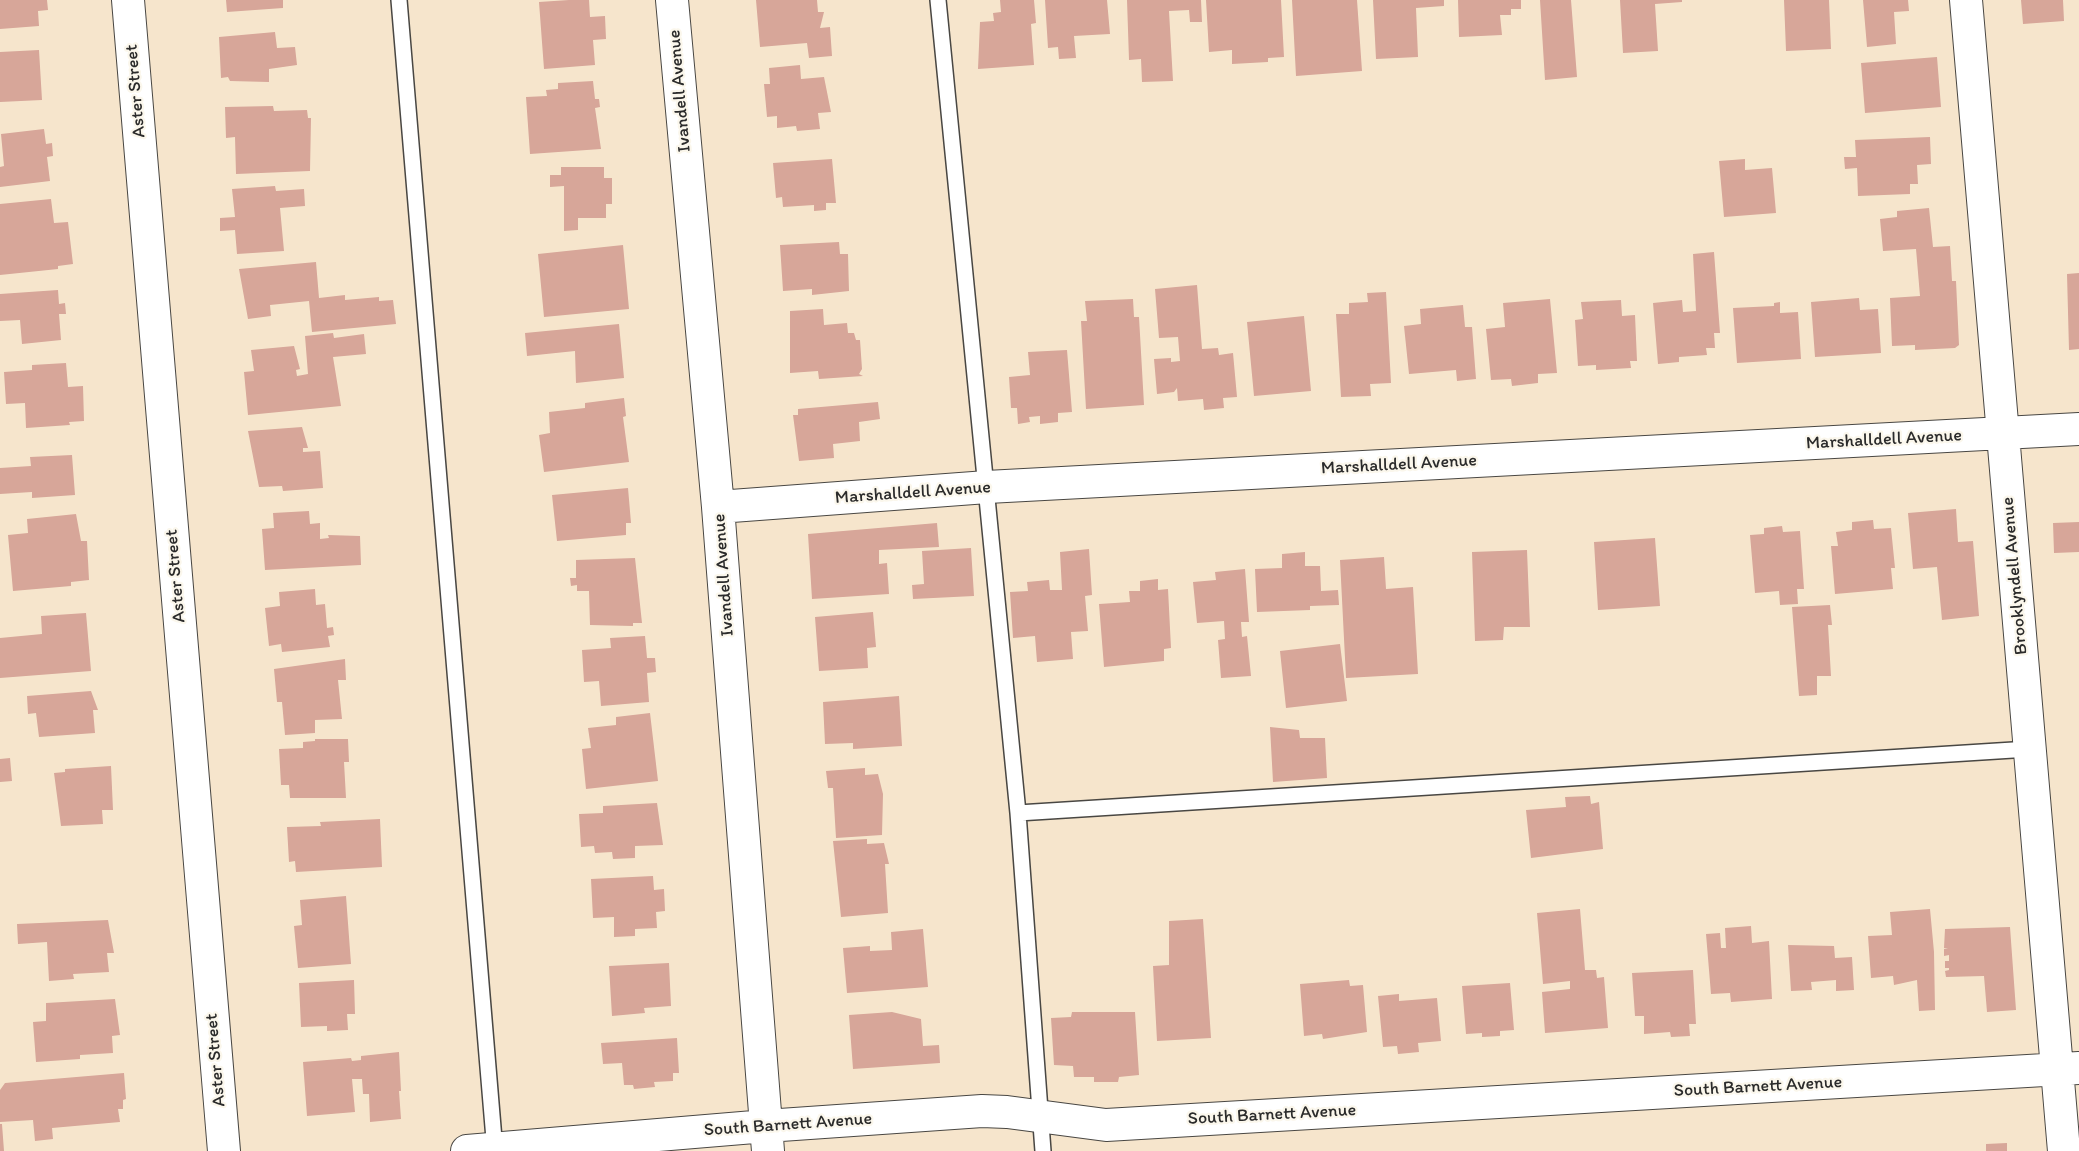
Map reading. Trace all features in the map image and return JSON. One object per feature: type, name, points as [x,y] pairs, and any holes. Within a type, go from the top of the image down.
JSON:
[{"type":"street","name":"Aster Street","points":[[129,0],[224,1151]]},
{"type":"street","name":"Ivandell Avenue","points":[[672,0],[718,507],[767,1139]]},
{"type":"street","name":"Brooklyndell Avenue","points":[[1966,0],[2029,749],[2068,1069],[2064,1151]]},
{"type":"street","name":"Marshalldell Avenue","points":[[718,507],[987,487],[2079,429]]},
{"type":"street","name":"South Barnett Avenue","points":[[485,1150],[767,1139],[981,1111],[1106,1125],[2068,1069]]},
{"type":"lane","points":[[399,0],[485,1150]]},
{"type":"lane","points":[[938,0],[1018,813],[1043,1151]]},
{"type":"lane","points":[[1018,813],[2029,749]]},
{"type":"building","points":[[0,0],[47,0],[48,10],[38,11],[39,26],[0,29]]},
{"type":"building","points":[[226,0],[283,0],[283,8],[227,12]]},
{"type":"building","points":[[589,0],[590,17],[605,16],[606,39],[593,40],[595,65],[544,69],[539,2]]},
{"type":"building","points":[[756,0],[817,0],[818,12],[824,12],[820,28],[830,27],[832,56],[809,58],[807,43],[760,47]]},
{"type":"building","points":[[1000,0],[1034,0],[1036,23],[1031,24],[1034,65],[978,69],[980,22],[994,21],[993,13],[1001,12]]},
{"type":"building","points":[[1045,0],[1107,0],[1110,34],[1074,36],[1076,58],[1059,59],[1058,47],[1048,48]]},
{"type":"building","points":[[1127,0],[1201,0],[1202,22],[1190,22],[1189,10],[1169,11],[1173,81],[1142,82],[1141,59],[1129,60]]},
{"type":"building","points":[[1206,0],[1281,0],[1284,57],[1268,58],[1268,62],[1232,64],[1232,50],[1209,52]]},
{"type":"building","points":[[1292,0],[1357,0],[1362,71],[1296,76]]},
{"type":"building","points":[[1373,0],[1444,0],[1444,6],[1416,8],[1418,57],[1376,59]]},
{"type":"building","points":[[1458,0],[1521,0],[1521,9],[1511,9],[1511,15],[1500,15],[1502,35],[1459,37]]},
{"type":"building","points":[[1540,0],[1571,0],[1577,77],[1545,80]]},
{"type":"building","points":[[1620,0],[1682,0],[1682,2],[1655,4],[1658,51],[1623,53]]},
{"type":"building","points":[[1784,0],[1829,0],[1831,49],[1786,51]]},
{"type":"building","points":[[1863,0],[1908,0],[1909,11],[1894,12],[1896,44],[1867,47]]},
{"type":"building","points":[[2021,0],[2063,0],[2064,21],[2023,24]]},
{"type":"building","points":[[275,32],[277,48],[295,47],[297,65],[269,69],[269,82],[230,81],[228,77],[221,78],[219,37]]},
{"type":"building","points":[[39,50],[42,100],[0,102],[0,52]]},
{"type":"building","points":[[1937,57],[1941,107],[1865,113],[1861,63]]},
{"type":"building","points":[[800,65],[801,79],[824,77],[831,112],[818,113],[820,129],[797,131],[796,126],[777,128],[777,116],[767,117],[764,84],[770,84],[769,68]]},
{"type":"building","points":[[593,81],[595,99],[599,99],[600,107],[595,108],[601,149],[530,154],[526,97],[547,96],[546,90],[558,89],[558,83]]},
{"type":"building","points":[[273,106],[274,111],[307,110],[308,118],[311,118],[310,171],[236,174],[235,137],[226,138],[225,107]]},
{"type":"building","points":[[44,129],[46,144],[52,143],[53,156],[47,157],[50,181],[0,187],[0,167],[4,166],[1,134]]},
{"type":"building","points":[[1930,137],[1931,164],[1917,165],[1918,184],[1910,184],[1910,194],[1858,196],[1857,168],[1845,169],[1844,157],[1856,157],[1855,140]]},
{"type":"building","points":[[832,159],[836,203],[826,203],[826,210],[814,211],[814,205],[783,207],[782,197],[776,198],[773,163]]},
{"type":"building","points":[[1745,159],[1745,170],[1772,168],[1776,213],[1724,217],[1719,161]]},
{"type":"building","points":[[561,167],[604,167],[604,178],[612,178],[612,204],[606,204],[606,218],[578,218],[578,230],[564,231],[564,186],[550,187],[550,175],[561,175]]},
{"type":"building","points":[[275,186],[276,191],[304,189],[305,206],[280,208],[284,251],[237,254],[235,230],[220,231],[220,218],[235,217],[232,189]]},
{"type":"building","points":[[51,199],[54,223],[68,222],[73,264],[58,266],[58,269],[0,275],[0,204]]},
{"type":"building","points":[[1929,208],[1933,247],[1950,246],[1952,281],[1956,281],[1959,345],[1955,348],[1915,350],[1915,345],[1892,346],[1890,298],[1920,296],[1916,249],[1883,251],[1880,219],[1897,217],[1897,211]]},
{"type":"building","points":[[839,242],[840,254],[848,254],[849,291],[812,295],[812,289],[783,291],[780,245]]},
{"type":"building","points":[[623,245],[629,309],[544,317],[538,254]]},
{"type":"building","points":[[1714,252],[1720,333],[1714,333],[1715,348],[1706,348],[1707,355],[1679,357],[1679,362],[1658,364],[1653,303],[1682,300],[1683,312],[1696,311],[1693,254]]},
{"type":"building","points":[[316,262],[319,298],[345,295],[345,300],[379,297],[379,301],[393,300],[396,324],[312,332],[309,301],[270,305],[271,316],[248,319],[239,269]]},
{"type":"building","points":[[2079,273],[2079,349],[2069,350],[2067,274]]},
{"type":"building","points":[[1197,285],[1202,349],[1218,348],[1219,355],[1233,353],[1237,397],[1223,398],[1224,408],[1204,410],[1203,399],[1178,401],[1177,388],[1174,392],[1157,394],[1154,359],[1171,358],[1171,362],[1180,361],[1178,337],[1159,338],[1155,289]]},
{"type":"building","points":[[58,290],[59,304],[65,303],[66,314],[59,314],[61,340],[22,344],[20,320],[0,321],[0,294]]},
{"type":"building","points":[[1386,292],[1391,383],[1370,384],[1371,396],[1341,397],[1336,314],[1349,314],[1349,303],[1368,302],[1367,293]]},
{"type":"building","points":[[1859,298],[1860,310],[1878,309],[1881,353],[1815,357],[1811,302]]},
{"type":"building","points":[[1133,299],[1134,317],[1139,317],[1144,405],[1086,409],[1081,321],[1087,321],[1085,301]]},
{"type":"building","points":[[1550,299],[1557,373],[1538,374],[1538,383],[1512,386],[1511,379],[1491,380],[1486,329],[1505,327],[1503,303]]},
{"type":"building","points":[[1621,300],[1622,316],[1635,315],[1637,361],[1630,361],[1631,368],[1596,370],[1596,365],[1578,366],[1575,320],[1583,319],[1581,302]]},
{"type":"building","points":[[1780,302],[1780,313],[1798,312],[1801,359],[1737,363],[1733,308],[1774,306],[1774,303]]},
{"type":"building","points":[[1463,305],[1465,327],[1472,327],[1476,379],[1457,381],[1456,370],[1409,374],[1404,326],[1421,324],[1420,309]]},
{"type":"building","points":[[823,309],[824,325],[847,323],[848,333],[854,333],[856,340],[860,340],[862,369],[859,374],[863,376],[819,379],[818,371],[790,373],[790,311]]},
{"type":"building","points":[[1304,316],[1311,391],[1254,396],[1247,322]]},
{"type":"building","points":[[619,324],[624,378],[576,383],[575,351],[527,356],[525,333]]},
{"type":"building","points":[[333,333],[334,338],[364,334],[366,354],[333,357],[341,406],[248,415],[244,372],[254,371],[251,350],[294,346],[300,369],[296,370],[297,376],[308,374],[305,336]]},
{"type":"building","points":[[1067,350],[1072,412],[1058,413],[1058,422],[1040,424],[1040,416],[1029,417],[1030,422],[1018,424],[1017,408],[1011,408],[1009,377],[1030,375],[1028,352]]},
{"type":"building","points":[[66,363],[68,387],[83,386],[84,421],[69,422],[70,425],[26,428],[25,403],[6,404],[4,372],[32,370],[32,365]]},
{"type":"building","points":[[624,398],[626,416],[623,417],[629,462],[544,472],[539,435],[550,433],[549,412],[585,408],[585,403]]},
{"type":"building","points":[[878,402],[880,419],[859,422],[860,441],[833,444],[834,458],[799,461],[793,415],[798,415],[798,409]]},
{"type":"building","points":[[302,427],[308,448],[303,448],[303,452],[320,451],[323,488],[283,491],[282,486],[259,487],[248,431]]},
{"type":"building","points":[[72,455],[75,495],[32,498],[32,492],[0,494],[0,468],[31,466],[30,457]]},
{"type":"building","points":[[628,488],[631,523],[626,523],[626,535],[557,541],[552,495]]},
{"type":"building","points":[[1956,509],[1958,542],[1973,541],[1979,616],[1942,620],[1937,567],[1913,569],[1908,513]]},
{"type":"building","points":[[309,511],[310,524],[320,523],[320,539],[329,538],[328,535],[360,536],[361,565],[265,570],[262,529],[274,528],[273,513]]},
{"type":"building","points":[[76,514],[81,541],[87,541],[89,580],[71,582],[71,586],[13,591],[8,535],[28,533],[27,519]]},
{"type":"building","points":[[1873,520],[1874,529],[1891,528],[1895,568],[1891,568],[1893,589],[1835,594],[1831,546],[1838,546],[1836,532],[1852,530],[1852,522]]},
{"type":"building","points":[[2079,522],[2079,552],[2054,553],[2053,523]]},
{"type":"building","points":[[937,523],[939,547],[879,550],[879,564],[887,563],[889,594],[812,599],[808,534]]},
{"type":"building","points":[[1782,526],[1783,532],[1800,531],[1804,589],[1797,589],[1798,604],[1780,605],[1779,591],[1755,593],[1750,535],[1764,534],[1764,528]]},
{"type":"building","points":[[1655,538],[1660,606],[1598,610],[1594,542]]},
{"type":"building","points":[[971,548],[974,596],[913,599],[912,585],[924,584],[922,551]]},
{"type":"building","points":[[1089,549],[1092,595],[1085,596],[1088,631],[1071,632],[1073,659],[1037,662],[1035,636],[1013,638],[1010,592],[1028,591],[1027,582],[1049,580],[1050,590],[1062,590],[1060,552]]},
{"type":"building","points":[[1527,550],[1530,627],[1504,627],[1503,640],[1475,641],[1472,552]]},
{"type":"building","points":[[1305,552],[1305,566],[1320,566],[1321,591],[1338,590],[1339,605],[1310,606],[1310,610],[1257,612],[1255,569],[1282,568],[1282,554]]},
{"type":"building","points":[[1384,557],[1386,589],[1413,587],[1418,674],[1346,678],[1340,560]]},
{"type":"building","points":[[635,558],[642,623],[633,623],[633,626],[590,625],[589,591],[577,591],[577,585],[571,586],[570,578],[576,578],[576,560]]},
{"type":"building","points":[[1245,569],[1249,622],[1241,622],[1242,637],[1247,636],[1251,676],[1221,678],[1218,640],[1225,639],[1224,621],[1197,623],[1193,582],[1216,580],[1215,572]]},
{"type":"building","points":[[1158,579],[1158,590],[1168,589],[1171,648],[1164,649],[1164,661],[1104,667],[1099,604],[1130,602],[1129,591],[1140,591],[1140,581]]},
{"type":"building","points":[[315,589],[316,605],[325,604],[327,628],[333,627],[334,635],[328,636],[330,647],[282,652],[281,644],[269,646],[265,608],[280,606],[279,592]]},
{"type":"building","points":[[1830,605],[1832,625],[1828,625],[1831,676],[1817,676],[1817,695],[1799,696],[1792,607]]},
{"type":"building","points":[[873,612],[876,647],[867,648],[868,668],[819,671],[815,617]]},
{"type":"building","points":[[86,613],[91,671],[0,678],[0,638],[42,634],[41,616]]},
{"type":"building","points":[[645,636],[647,658],[655,658],[656,672],[647,673],[649,702],[601,706],[599,681],[584,682],[582,650],[611,648],[610,638]]},
{"type":"building","points":[[1340,644],[1347,701],[1286,708],[1280,651]]},
{"type":"building","points":[[345,659],[346,680],[338,680],[342,719],[315,720],[315,733],[285,735],[282,702],[277,702],[274,669]]},
{"type":"building","points":[[91,691],[98,710],[93,710],[95,733],[39,737],[36,713],[28,714],[27,696]]},
{"type":"building","points":[[899,696],[902,746],[853,749],[853,743],[825,744],[823,702]]},
{"type":"building","points":[[650,713],[658,781],[586,789],[582,749],[591,748],[588,728],[616,725],[616,717]]},
{"type":"building","points":[[1270,727],[1299,730],[1300,738],[1325,738],[1327,778],[1273,782]]},
{"type":"building","points":[[315,739],[348,739],[349,762],[344,762],[346,798],[290,798],[289,785],[281,785],[279,749],[303,748],[303,742],[315,741]]},
{"type":"building","points":[[10,758],[12,781],[0,782],[0,759]]},
{"type":"building","points":[[111,766],[113,810],[102,810],[103,824],[61,826],[54,773],[65,772],[65,769]]},
{"type":"building","points":[[865,768],[865,775],[878,774],[883,794],[882,835],[836,838],[833,788],[828,788],[826,771]]},
{"type":"building","points":[[1590,796],[1591,804],[1599,802],[1603,849],[1531,858],[1526,810],[1566,807],[1565,797]]},
{"type":"building","points":[[657,803],[663,845],[635,846],[635,858],[613,859],[612,852],[595,853],[594,846],[581,847],[579,814],[603,813],[603,806]]},
{"type":"building","points":[[380,819],[382,867],[296,872],[295,861],[289,862],[287,827],[321,826],[320,822]]},
{"type":"building","points":[[867,839],[867,844],[884,843],[889,864],[885,864],[888,913],[841,917],[833,841]]},
{"type":"building","points":[[653,876],[654,890],[664,889],[665,911],[656,912],[657,928],[635,929],[635,936],[614,937],[614,917],[593,918],[591,879]]},
{"type":"building","points":[[346,896],[351,964],[298,968],[294,926],[302,925],[300,900]]},
{"type":"building","points":[[1580,909],[1585,970],[1596,970],[1597,978],[1604,977],[1608,1028],[1545,1033],[1542,992],[1570,989],[1570,981],[1543,984],[1537,913]]},
{"type":"building","points":[[1930,909],[1934,952],[1935,1010],[1919,1011],[1917,980],[1894,985],[1893,976],[1871,978],[1868,936],[1892,935],[1890,912]]},
{"type":"building","points":[[1203,919],[1211,1038],[1157,1041],[1153,966],[1169,965],[1169,921]]},
{"type":"building","points":[[108,920],[114,953],[107,953],[109,972],[73,974],[74,979],[49,981],[47,942],[18,944],[17,924]]},
{"type":"building","points":[[1751,926],[1752,943],[1769,941],[1772,999],[1731,1002],[1730,993],[1711,994],[1706,934],[1720,933],[1721,948],[1726,948],[1725,928]]},
{"type":"building","points":[[2010,927],[2016,1010],[1987,1012],[1984,976],[1946,977],[1945,971],[1949,968],[1945,968],[1945,961],[1949,961],[1949,955],[1944,956],[1944,949],[1948,949],[1944,948],[1945,929]]},
{"type":"building","points":[[923,929],[928,987],[847,993],[843,948],[870,946],[870,951],[892,950],[891,932]]},
{"type":"building","points":[[1788,945],[1834,946],[1835,958],[1852,957],[1854,990],[1836,991],[1836,980],[1811,982],[1812,990],[1791,991]]},
{"type":"building","points":[[669,963],[671,1006],[644,1008],[645,1013],[612,1016],[609,966]]},
{"type":"building","points":[[1693,970],[1696,1024],[1689,1024],[1690,1036],[1671,1037],[1670,1032],[1644,1034],[1644,1016],[1635,1016],[1632,973]]},
{"type":"building","points":[[354,980],[355,1014],[347,1014],[348,1030],[327,1031],[327,1026],[301,1027],[299,983]]},
{"type":"building","points":[[1349,980],[1350,986],[1363,985],[1367,1032],[1323,1039],[1322,1034],[1304,1036],[1300,984]]},
{"type":"building","points":[[1510,983],[1514,1030],[1500,1031],[1500,1036],[1482,1037],[1482,1033],[1466,1034],[1462,986]]},
{"type":"building","points":[[1399,994],[1399,1001],[1437,998],[1441,1041],[1418,1043],[1419,1052],[1398,1054],[1397,1046],[1383,1047],[1378,996]]},
{"type":"building","points":[[115,999],[120,1035],[112,1036],[113,1053],[80,1055],[80,1059],[36,1062],[33,1022],[46,1021],[46,1003]]},
{"type":"building","points":[[892,1012],[921,1019],[923,1046],[939,1045],[940,1063],[853,1069],[849,1015]]},
{"type":"building","points":[[1072,1012],[1135,1012],[1139,1075],[1119,1077],[1118,1082],[1094,1082],[1094,1077],[1074,1077],[1073,1066],[1054,1065],[1051,1018],[1071,1017]]},
{"type":"building","points":[[677,1038],[679,1073],[673,1073],[673,1081],[654,1082],[655,1087],[634,1089],[633,1085],[624,1085],[622,1063],[603,1064],[601,1043]]},
{"type":"building","points":[[399,1052],[401,1119],[370,1122],[369,1094],[363,1094],[362,1079],[352,1079],[355,1112],[307,1116],[303,1062],[351,1058],[352,1061],[361,1060],[361,1056]]},
{"type":"building","points":[[124,1073],[126,1099],[123,1100],[123,1109],[118,1109],[120,1122],[52,1128],[53,1139],[35,1141],[33,1120],[0,1122],[0,1090],[5,1083]]},
{"type":"building","points":[[0,1124],[2,1124],[4,1151],[0,1151]]},
{"type":"building","points":[[2007,1143],[2007,1151],[1986,1151],[1986,1144]]}]
